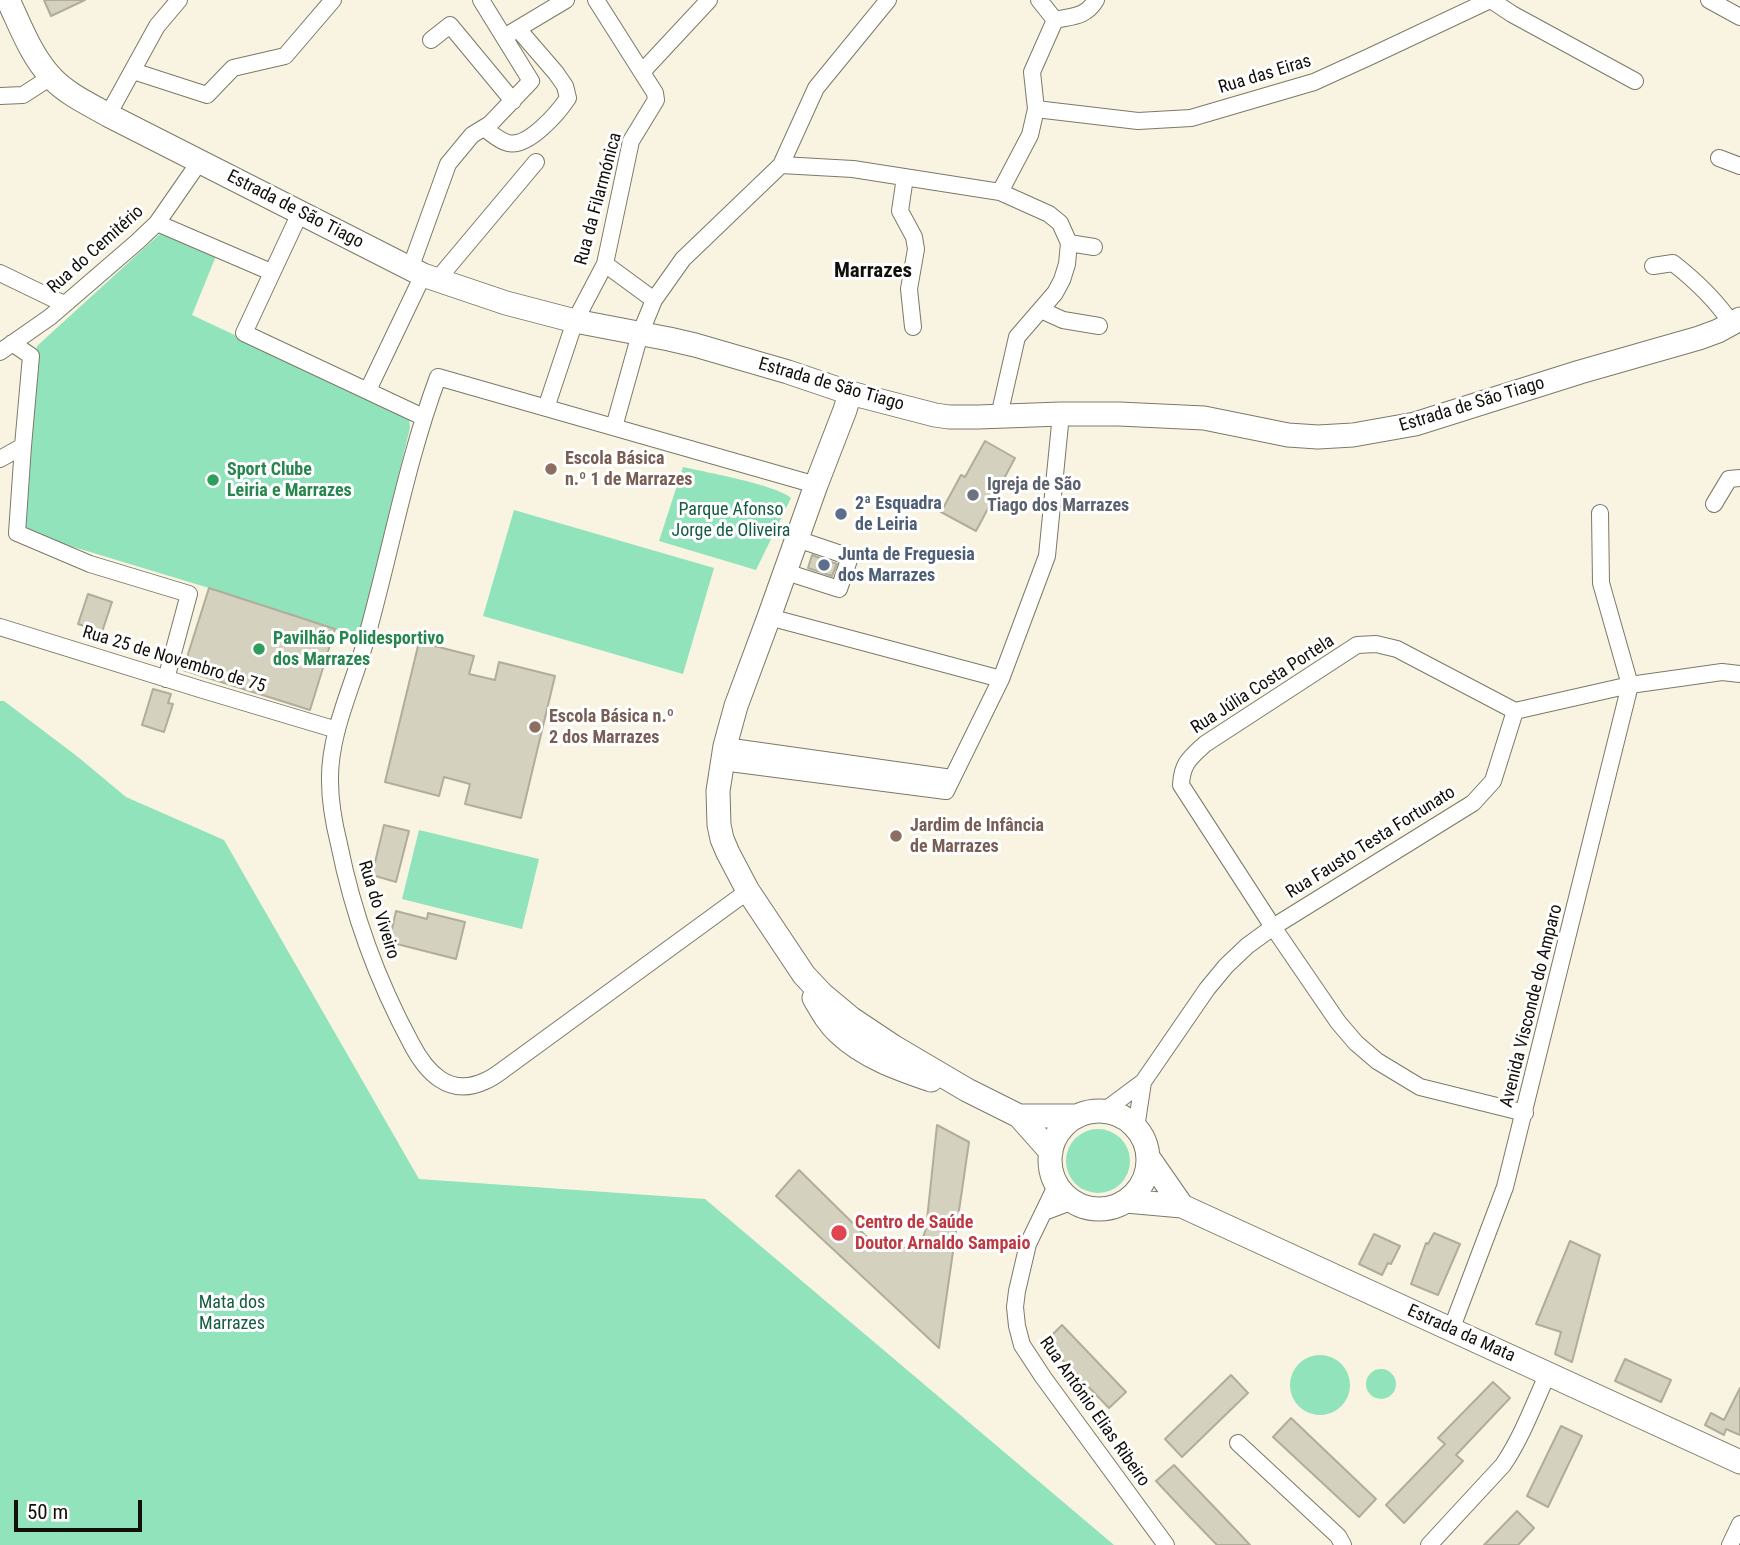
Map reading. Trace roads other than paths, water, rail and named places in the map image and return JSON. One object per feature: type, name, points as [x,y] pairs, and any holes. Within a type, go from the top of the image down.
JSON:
[{"type":"main road","name":"Estrada de São Tiago","points":[[8,0],[36,58],[64,88],[108,115],[423,275],[506,303],[575,321],[695,345],[850,393],[935,415],[1119,414],[1205,418],[1288,435],[1318,437],[1378,431],[1415,424],[1699,338],[1736,321]]},
{"type":"main road","points":[[850,393],[736,706],[718,791],[719,825],[728,853],[748,891],[804,975],[822,994],[852,1020],[894,1047],[1019,1116],[1051,1152]]},
{"type":"main road","points":[[1019,1116],[1077,1116],[1104,1111],[1127,1119],[1145,1142],[1148,1157],[1143,1182],[1126,1201],[1100,1209],[1086,1207],[1064,1194],[1057,1184],[1052,1172],[1051,1152],[1057,1134],[1077,1116]]},
{"type":"main road","points":[[1148,1157],[1182,1206]]},
{"type":"main road","name":"Estrada da Mata","points":[[1126,1201],[1182,1206],[1740,1462]]},
{"type":"street","points":[[108,115],[157,26],[179,0]]},
{"type":"street","points":[[133,71],[207,95],[233,68],[285,56],[333,0]]},
{"type":"street","points":[[481,0],[511,33],[561,79],[568,98],[541,127],[518,143],[508,143],[484,128]]},
{"type":"street","points":[[511,33],[566,0]]},
{"type":"street","name":"Rua da Filarmónica","points":[[546,408],[575,321],[605,264],[631,141],[656,100],[655,93],[596,0]]},
{"type":"street","points":[[607,16],[614,0]]},
{"type":"street","points":[[642,72],[709,0]]},
{"type":"street","points":[[614,427],[640,334],[654,300],[683,259],[781,165],[816,88],[888,0]]},
{"type":"street","points":[[1039,0],[1055,20]]},
{"type":"street","points":[[1055,20],[1082,14],[1091,9],[1096,0]]},
{"type":"street","points":[[1490,0],[1635,81]]},
{"type":"street","name":"Rua das Eiras","points":[[1036,109],[1138,121],[1191,118],[1314,82],[1490,0]]},
{"type":"street","points":[[1709,0],[1740,16]]},
{"type":"street","points":[[1000,192],[1030,135],[1036,109],[1032,72],[1055,20]]},
{"type":"street","points":[[431,40],[450,25],[513,101]]},
{"type":"street","points":[[368,390],[423,275],[449,164],[472,135],[484,128],[531,82],[511,33]]},
{"type":"street","points":[[0,96],[23,95],[51,77]]},
{"type":"street","points":[[1719,158],[1740,166]]},
{"type":"street","name":"Rua do Cemitério","points":[[6,347],[50,317],[137,243],[157,223],[200,161]]},
{"type":"street","points":[[423,275],[536,162]]},
{"type":"street","points":[[781,165],[853,169],[1000,192],[1049,214],[1060,223],[1069,243],[1068,264],[1055,293],[1017,337],[999,416]]},
{"type":"street","points":[[905,177],[901,211],[914,237],[916,249],[909,289],[913,327]]},
{"type":"street","points":[[300,213],[244,333],[424,416]]},
{"type":"street","points":[[157,223],[271,272]]},
{"type":"street","points":[[1069,243],[1094,247]]},
{"type":"street","points":[[1653,266],[1674,263],[1736,321]]},
{"type":"street","points":[[605,264],[654,300]]},
{"type":"street","points":[[0,273],[64,304]]},
{"type":"street","points":[[1041,310],[1063,320],[1098,326]]},
{"type":"street","points":[[6,347],[31,356],[17,533],[90,564],[189,594],[166,679]]},
{"type":"street","name":"Rua do Viveiro","points":[[546,408],[438,377],[424,416],[365,644],[337,730],[331,765],[333,817],[345,875],[366,945],[392,1007],[422,1062],[438,1079],[460,1088],[486,1081],[507,1067],[748,891]]},
{"type":"street","points":[[546,408],[816,485]]},
{"type":"street","points":[[724,754],[946,792],[1001,678],[1047,556],[1061,414]]},
{"type":"street","points":[[0,459],[23,446]]},
{"type":"street","points":[[1714,504],[1729,479],[1740,478]]},
{"type":"street","points":[[1600,513],[1601,583],[1630,685]]},
{"type":"street","points":[[786,572],[839,589],[850,557],[797,539]]},
{"type":"street","points":[[769,617],[1001,678]]},
{"type":"street","name":"Rua 25 de Novembro de 75","points":[[0,627],[337,730]]},
{"type":"street","name":"Rua Júlia Costa Portela","points":[[1514,711],[1397,649],[1376,643],[1357,645],[1191,756],[1181,771],[1181,785],[1273,927],[1338,1022],[1356,1043],[1377,1062],[1420,1087],[1525,1113]]},
{"type":"street","points":[[1514,711],[1630,685],[1722,672],[1740,674]]},
{"type":"street","name":"Avenida Visconde do Amparo","points":[[1451,1330],[1506,1187],[1630,685]]},
{"type":"street","name":"Rua Fausto Testa Fortunato","points":[[1143,1082],[1207,989],[1247,946],[1273,927],[1473,803],[1493,781],[1514,711]]},
{"type":"street","points":[[1104,1111],[1143,1082]]},
{"type":"street","points":[[1136,1128],[1143,1082]]},
{"type":"street","name":"Rua António Elias Ribeiro","points":[[1057,1184],[1028,1244],[1017,1291],[1015,1307],[1022,1345],[1166,1545]]},
{"type":"street","points":[[1044,1212],[1073,1201]]},
{"type":"street","points":[[1429,1545],[1503,1465],[1531,1414],[1548,1373]]},
{"type":"street","points":[[1238,1443],[1338,1536],[1343,1545]]},
{"type":"street","points":[[1730,1545],[1740,1524]]},
{"type":"place","name":"Escola Básica n.º 1 de Marrazes","points":[[551,469]]},
{"type":"place","name":"Sport Clube Leiria e Marrazes","points":[[213,480]]},
{"type":"place","name":"Igreja de São Tiago dos Marrazes","points":[[973,495]]},
{"type":"place","name":"2ª Esquadra de Leiria","points":[[841,514]]},
{"type":"place","name":"Junta de Freguesia dos Marrazes","points":[[824,565]]},
{"type":"place","name":"Pavilhão Polidesportivo dos Marrazes","points":[[259,649]]},
{"type":"place","name":"Escola Básica n.º 2 dos Marrazes","points":[[535,727]]},
{"type":"place","name":"Jardim de Infância de Marrazes","points":[[896,836]]},
{"type":"place","name":"Centro de Saúde Doutor Arnaldo Sampaio","points":[[839,1233]]},
{"type":"district","name":"Marrazes","points":[[873,272]]},
{"type":"park label","name":"Parque Afonso Jorge de Oliveira","points":[[731,520]]},
{"type":"park label","name":"Mata dos Marrazes","points":[[232,1313]]}]
